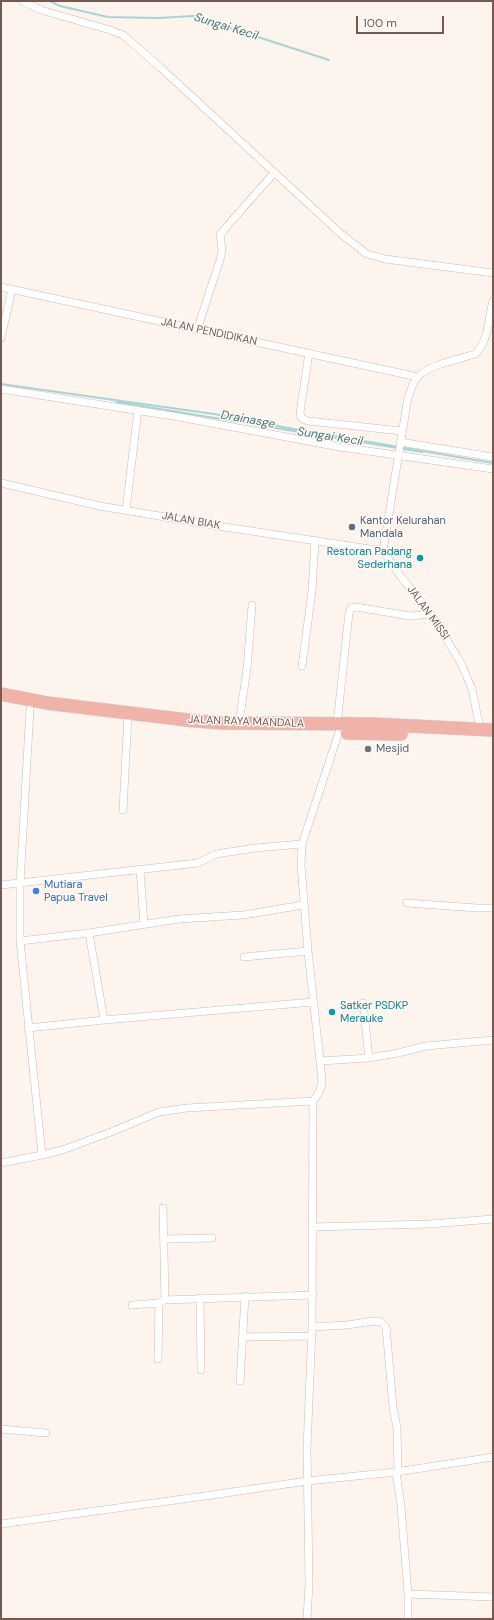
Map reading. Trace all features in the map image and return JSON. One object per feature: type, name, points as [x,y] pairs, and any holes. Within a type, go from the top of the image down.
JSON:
[{"type":"highway","name":"JALAN RAYA MANDALA","points":[[1,694],[128,717],[224,731],[338,728],[372,724],[486,730]]},
{"type":"highway","name":"JALAN RAYA MANDALA","points":[[1,703],[30,709],[128,717],[493,738]]},
{"type":"street","points":[[22,1],[42,6],[123,35],[161,68],[340,233],[368,254],[385,259],[493,273]]},
{"type":"street","points":[[197,330],[220,260],[222,250],[220,235],[274,173]]},
{"type":"street","name":"JALAN PENDIDIKAN","points":[[1,287],[418,377]]},
{"type":"street","points":[[1,338],[3,318],[12,289]]},
{"type":"street","points":[[383,551],[402,430],[409,398],[418,377],[425,370],[475,354],[480,349],[484,342],[493,301]]},
{"type":"street","points":[[310,353],[300,412],[301,418],[308,421],[402,430]]},
{"type":"street","points":[[1,389],[138,410],[340,447],[399,449],[493,457]]},
{"type":"street","points":[[126,510],[138,410]]},
{"type":"street","points":[[399,449],[493,469]]},
{"type":"street","name":"JALAN BIAK","points":[[1,483],[100,506],[218,526],[383,551]]},
{"type":"street","points":[[302,666],[312,591],[315,540]]},
{"type":"street","name":"JALAN MISSI","points":[[383,551],[385,556],[431,614],[454,649],[465,671],[486,730]]},
{"type":"street","points":[[239,723],[247,669],[252,605]]},
{"type":"street","points":[[306,1619],[309,1584],[307,1449],[312,1336],[313,1101],[322,1085],[303,905],[301,865],[302,844],[338,728],[349,613],[351,608],[356,606],[410,616],[431,614]]},
{"type":"street","points":[[30,709],[20,883],[20,941],[42,1155]]},
{"type":"street","points":[[123,810],[128,717]]},
{"type":"street","points":[[1,885],[198,863],[216,854],[255,848],[302,844]]},
{"type":"street","points":[[140,870],[144,924]]},
{"type":"street","points":[[407,903],[493,908]]},
{"type":"street","points":[[20,941],[89,933],[179,919],[243,915],[303,905]]},
{"type":"street","points":[[89,933],[104,1020]]},
{"type":"street","points":[[244,957],[308,951]]},
{"type":"street","points":[[28,1028],[313,1002]]},
{"type":"street","points":[[363,1003],[369,1058]]},
{"type":"street","points":[[320,1061],[369,1058],[426,1046],[493,1040]]},
{"type":"street","points":[[1,1163],[42,1155],[111,1132],[158,1112],[232,1105],[313,1101]]},
{"type":"street","points":[[158,1359],[162,1301],[164,1239],[163,1208]]},
{"type":"street","points":[[312,1227],[430,1224],[493,1219]]},
{"type":"street","points":[[164,1239],[212,1238]]},
{"type":"street","points":[[132,1305],[200,1298],[312,1295]]},
{"type":"street","points":[[240,1381],[244,1337],[245,1296]]},
{"type":"street","points":[[200,1298],[201,1370]]},
{"type":"street","points":[[312,1327],[347,1325],[374,1321],[381,1322],[386,1327],[393,1407],[397,1428],[397,1475],[408,1594],[408,1619]]},
{"type":"street","points":[[244,1337],[312,1336]]},
{"type":"street","points":[[1,1429],[46,1433]]},
{"type":"street","points":[[1,1524],[307,1481],[397,1475],[493,1457]]},
{"type":"street","points":[[408,1594],[493,1597]]},
{"type":"waterway","name":"Sungai Kecil","points":[[50,1],[60,6],[108,17],[158,18],[193,16],[329,60]]},
{"type":"waterway","name":"Sungai Kecil","points":[[1,384],[214,414],[493,463]]},
{"type":"waterway","name":"Sungai Kecil","points":[[117,402],[422,452]]},
{"type":"place","name":"Kantor Kelurahan Mandala","points":[[352,527]]},
{"type":"place","name":"Restoran Padang Sederhana","points":[[420,558]]},
{"type":"place","name":"Mesjid","points":[[368,749]]},
{"type":"place","name":"Mutiara Papua Travel","points":[[36,891]]},
{"type":"place","name":"Satker PSDKP Merauke","points":[[332,1012]]},
{"type":"water label","name":"Drainasge","points":[[248,420]]}]
